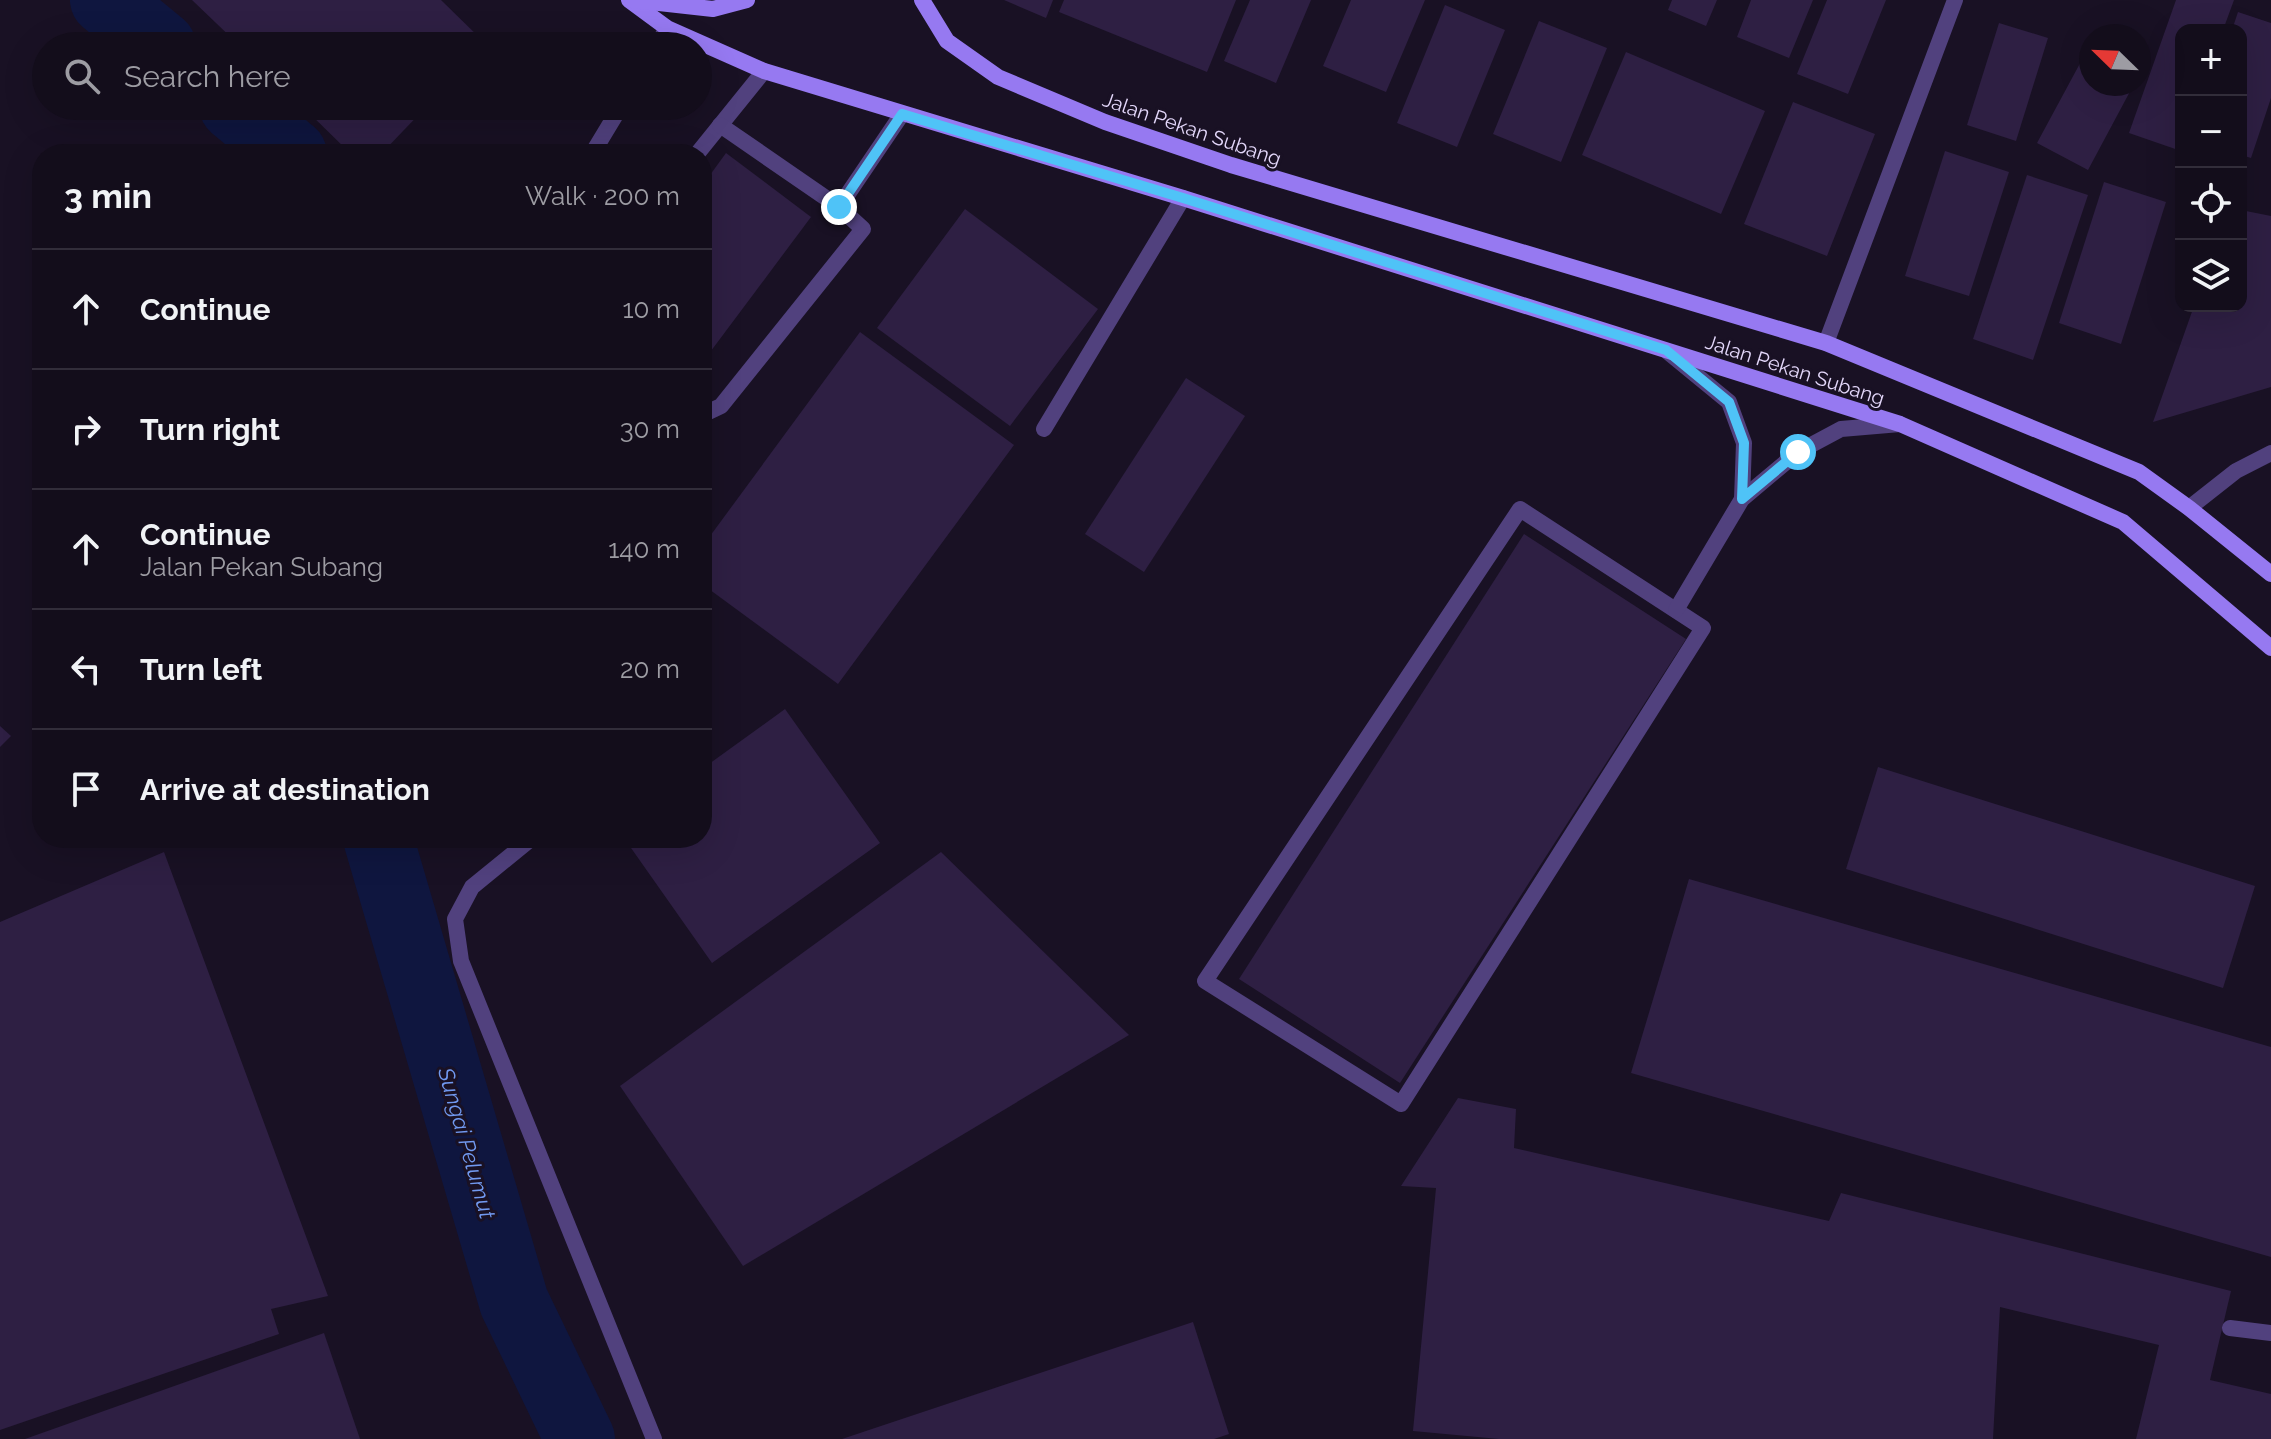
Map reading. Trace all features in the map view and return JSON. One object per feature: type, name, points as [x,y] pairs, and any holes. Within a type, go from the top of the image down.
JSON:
[{"type":"main road","name":"Jalan Pekan Subang","points":[[631,0],[713,9],[747,0]]},
{"type":"main road","name":"Jalan Pekan Subang","points":[[631,0],[676,32]]},
{"type":"main road","name":"Jalan Pekan Subang","points":[[922,0],[947,41],[998,77],[1105,122],[1231,165],[1826,343],[2139,472],[2271,574]]},
{"type":"main road","name":"Jalan Pekan Subang","points":[[712,48],[764,71],[1183,198],[1900,424],[2123,522],[2271,648]]},
{"type":"street","points":[[1826,343],[1955,0]]},
{"type":"street","points":[[665,32],[667,28]]},
{"type":"street","points":[[705,144],[764,71]]},
{"type":"street","points":[[839,207],[902,114]]},
{"type":"street","points":[[598,144],[613,120]]},
{"type":"street","points":[[712,410],[721,406],[863,229],[839,207],[720,125]]},
{"type":"street","points":[[1044,429],[1183,198]]},
{"type":"street","points":[[1666,350],[1729,402],[1744,443],[1742,499]]},
{"type":"street","points":[[1676,610],[1742,499],[1798,452],[1841,429],[1900,424]]},
{"type":"street","points":[[2189,508],[2236,471],[2271,453]]},
{"type":"street","points":[[1520,509],[1676,610],[1703,628],[1401,1104],[1205,981],[1520,509]]},
{"type":"street","points":[[520,848],[472,887],[455,919],[461,961],[654,1439]]},
{"type":"street","points":[[2230,1328],[2271,1333]]},
{"type":"building","points":[[192,0],[441,0],[474,32],[225,32]]},
{"type":"building","points":[[1004,0],[1053,0],[1046,18]]},
{"type":"building","points":[[1064,0],[1236,0],[1207,72],[1059,12]]},
{"type":"building","points":[[1250,0],[1311,0],[1276,83],[1224,61]]},
{"type":"building","points":[[1351,0],[1425,0],[1386,92],[1323,66]]},
{"type":"building","points":[[1672,0],[1717,0],[1706,26],[1668,10]]},
{"type":"building","points":[[1751,0],[1813,0],[1789,58],[1737,37]]},
{"type":"building","points":[[1827,0],[1886,0],[1848,94],[1797,74]]},
{"type":"building","points":[[2176,0],[2234,0],[2225,24],[2175,24],[2175,149],[2129,133],[2142,96],[2151,96],[2151,71]]},
{"type":"building","points":[[1445,5],[1505,30],[1457,147],[1397,123]]},
{"type":"building","points":[[2238,12],[2271,23],[2271,98],[2251,158],[2247,157],[2247,24],[2234,24]]},
{"type":"building","points":[[1539,21],[1607,48],[1561,162],[1493,134]]},
{"type":"building","points":[[1999,23],[2048,38],[2016,141],[1967,125]]},
{"type":"building","points":[[1626,52],[1765,111],[1721,214],[1582,155]]},
{"type":"building","points":[[2079,65],[2079,96],[2128,96],[2088,170],[2037,143]]},
{"type":"building","points":[[1793,102],[1875,134],[1827,256],[1744,224]]},
{"type":"building","points":[[316,120],[414,120],[391,144],[341,144]]},
{"type":"building","points":[[1945,151],[2009,172],[1969,296],[1905,276]]},
{"type":"building","points":[[726,153],[811,217],[712,350],[712,172]]},
{"type":"building","points":[[2027,175],[2088,195],[2033,360],[1973,339]]},
{"type":"building","points":[[2104,182],[2166,202],[2121,344],[2059,323]]},
{"type":"building","points":[[965,209],[1098,309],[1010,426],[877,328]]},
{"type":"building","points":[[2247,211],[2271,216],[2271,387],[2153,422],[2192,312],[2247,312]]},
{"type":"building","points":[[860,332],[1014,445],[838,684],[712,591],[712,533]]},
{"type":"building","points":[[1186,378],[1245,416],[1144,572],[1085,534]]},
{"type":"building","points":[[1524,534],[1686,639],[1400,1083],[1239,979]]},
{"type":"building","points":[[785,709],[880,843],[712,963],[631,848],[712,848],[712,762]]},
{"type":"building","points":[[0,726],[11,736],[0,747]]},
{"type":"building","points":[[1878,767],[2255,886],[2223,988],[1846,869]]},
{"type":"building","points":[[164,852],[328,1296],[271,1309],[279,1334],[0,1430],[0,922]]},
{"type":"building","points":[[941,852],[1129,1035],[743,1266],[620,1086]]},
{"type":"building","points":[[1689,879],[2271,1047],[2271,1257],[1631,1073]]},
{"type":"building","points":[[1458,1098],[1516,1109],[1514,1148],[1829,1221],[1841,1193],[2231,1291],[2210,1380],[2271,1394],[2271,1439],[2136,1439],[2159,1345],[2000,1307],[1993,1439],[1499,1439],[1413,1431],[1436,1188],[1401,1186]]},
{"type":"building","points":[[1193,1322],[1229,1434],[1214,1439],[842,1439]]},
{"type":"building","points":[[324,1333],[360,1439],[25,1439]]},
{"type":"waterway","name":"Sungai Pelumut","points":[[105,0],[144,32]]},
{"type":"waterway","name":"Sungai Pelumut","points":[[251,120],[280,144]]},
{"type":"waterway","name":"Sungai Pelumut","points":[[381,848],[514,1302],[580,1439]]},
{"type":"route","points":[[839,207],[902,114],[1183,198],[1666,350],[1729,402],[1744,443],[1742,499],[1798,452]]}]
